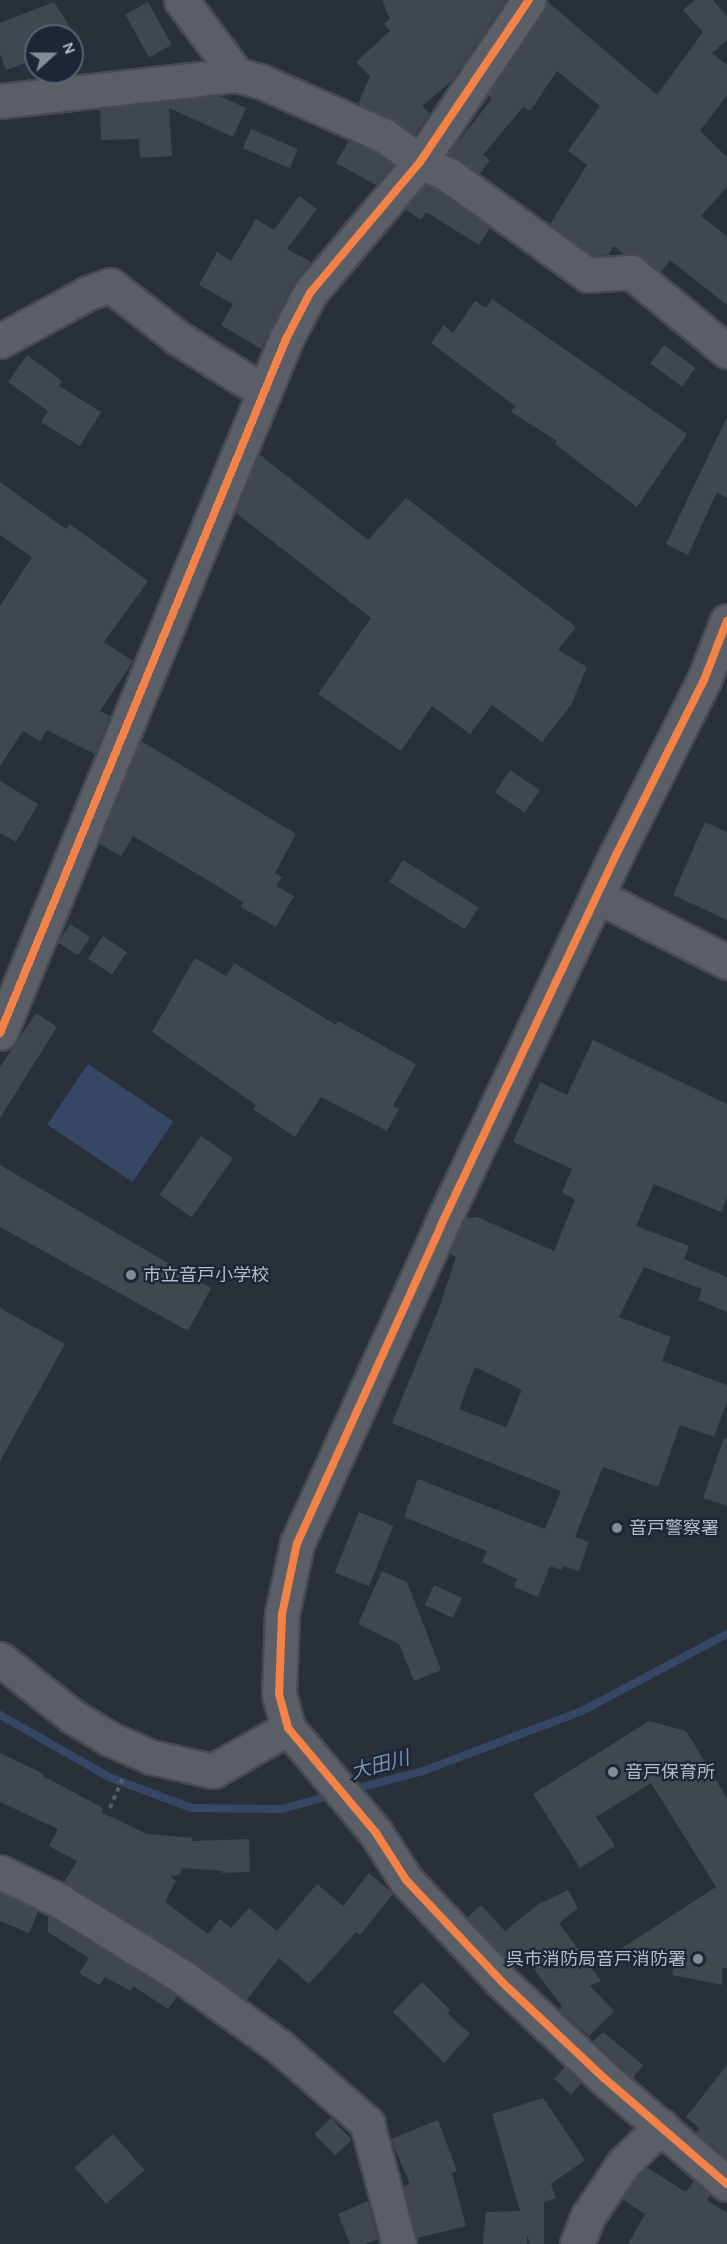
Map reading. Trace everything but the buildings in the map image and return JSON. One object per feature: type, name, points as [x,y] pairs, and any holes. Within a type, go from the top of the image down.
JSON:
[{"type":"street","points":[[181,0],[237,75]]},
{"type":"street","points":[[0,1033],[286,339],[310,293],[420,162],[529,0]]},
{"type":"street","points":[[0,101],[237,75],[260,81],[385,136],[420,162],[449,175],[588,275],[631,272],[727,351]]},
{"type":"street","points":[[0,341],[88,293],[110,285],[178,338],[264,392]]},
{"type":"street","points":[[727,621],[704,680],[597,896],[441,1226],[297,1543],[282,1614],[279,1694],[288,1728],[376,1833],[406,1880],[502,1982],[604,2078],[727,2184]]},
{"type":"street","points":[[597,896],[727,962]]},
{"type":"street","points":[[0,1659],[72,1716],[110,1739],[152,1756],[213,1771],[288,1728]]},
{"type":"street","points":[[0,1872],[60,1901],[183,1977],[280,2047],[367,2123],[399,2244]]},
{"type":"street","points":[[578,2244],[588,2216],[623,2164],[661,2126]]},
{"type":"water","points":[[88,1064],[173,1122],[133,1182],[47,1125]]},
{"type":"waterway","name":"大田川","points":[[351,1790],[423,1771],[582,1711],[727,1634]]},
{"type":"waterway","name":"大田川","points":[[0,1715],[109,1777],[192,1808],[282,1809],[333,1795]]},
{"type":"cycle path","points":[[0,1033],[286,339],[310,293],[420,162],[529,0]]},
{"type":"cycle path","points":[[727,621],[704,680],[616,855],[441,1226],[297,1543],[282,1614],[279,1694],[288,1728],[376,1833],[406,1880],[502,1982],[604,2078],[727,2184]]},
{"type":"place","name":"市立音戸小学校","points":[[131,1275]]},
{"type":"place","name":"音戸警察署","points":[[617,1528]]},
{"type":"place","name":"音戸保育所","points":[[613,1772]]},
{"type":"place","name":"呉市消防局音戸消防署","points":[[698,1959]]}]
